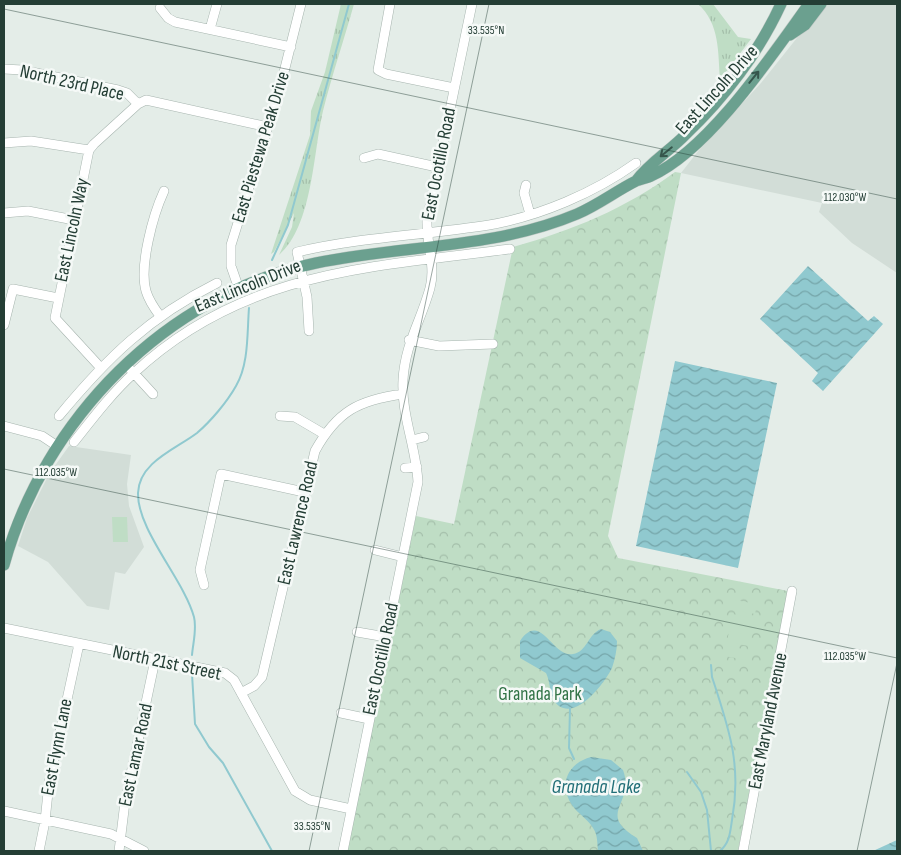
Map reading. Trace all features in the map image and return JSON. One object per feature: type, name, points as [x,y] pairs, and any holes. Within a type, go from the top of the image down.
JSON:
[{"type":"main road","name":"East Lincoln Drive","points":[[636,181],[647,166],[686,135],[720,98],[756,47],[781,4]]},
{"type":"main road","name":"East Lincoln Drive","points":[[4,564],[26,505],[57,446],[94,398],[130,369],[169,329],[239,289],[300,267],[351,257],[495,239],[540,227],[580,213],[636,181],[652,176],[672,163],[706,134],[734,103],[809,4]]},
{"type":"main road","points":[[781,42],[804,25],[821,4]]},
{"type":"street","points":[[210,29],[216,4]]},
{"type":"street","name":"East Piestewa Peak Drive","points":[[239,289],[231,266],[230,253],[291,47],[301,4]]},
{"type":"street","points":[[390,4],[378,70],[386,74],[454,88]]},
{"type":"street","name":"East Ocotillo Road","points":[[343,851],[418,482],[417,467],[403,394],[405,360],[409,340],[430,288],[432,277],[427,233],[437,167],[472,4]]},
{"type":"street","points":[[160,8],[168,18],[176,22],[291,47]]},
{"type":"street","name":"North 23rd Place","points":[[4,69],[22,70],[118,90],[127,92],[142,102],[268,127]]},
{"type":"street","points":[[4,143],[31,141],[89,150],[142,102]]},
{"type":"street","name":"East Lincoln Way","points":[[89,150],[55,318],[57,323],[100,367]]},
{"type":"street","points":[[364,158],[378,154],[437,167]]},
{"type":"street","name":"East Lincoln Drive","points":[[300,267],[298,252],[341,244],[490,225],[530,214],[584,194],[636,163]]},
{"type":"street","points":[[627,170],[636,181]]},
{"type":"street","points":[[526,185],[524,193],[530,214]]},
{"type":"street","points":[[160,316],[146,292],[144,270],[158,204],[164,191]]},
{"type":"street","points":[[4,213],[28,212],[74,220]]},
{"type":"street","name":"East Lincoln Drive","points":[[74,442],[130,369],[223,310],[304,280],[363,268],[510,249]]},
{"type":"street","points":[[300,267],[309,314],[309,331]]},
{"type":"street","name":"East Lincoln Drive","points":[[59,416],[100,367],[160,316],[217,283]]},
{"type":"street","points":[[4,325],[13,289],[58,298]]},
{"type":"street","points":[[409,340],[439,346],[493,344]]},
{"type":"street","points":[[130,369],[153,394]]},
{"type":"street","name":"East Lawrence Road","points":[[241,693],[254,686],[262,677],[311,462],[324,434],[338,418],[355,406],[373,398],[403,394]]},
{"type":"street","points":[[280,416],[295,417],[324,434]]},
{"type":"street","points":[[4,426],[42,436],[57,446]]},
{"type":"street","points":[[412,440],[424,437]]},
{"type":"street","points":[[405,468],[417,467]]},
{"type":"street","points":[[204,586],[200,570],[210,508],[221,474],[304,492]]},
{"type":"street","points":[[375,550],[403,557]]},
{"type":"street","name":"East Maryland Avenue","points":[[743,851],[792,591]]},
{"type":"street","name":"North 21st Street","points":[[4,628],[225,673],[234,680],[294,792],[310,800],[351,809]]},
{"type":"street","points":[[357,632],[386,637]]},
{"type":"street","name":"East Flynn Lane","points":[[39,851],[45,821],[49,783],[79,644]]},
{"type":"street","name":"East Lamar Road","points":[[120,851],[125,802],[156,660]]},
{"type":"street","points":[[341,713],[369,719]]},
{"type":"street","points":[[4,812],[121,837],[144,851]]},
{"type":"shaded area","points":[[824,4],[897,4],[897,273],[852,243],[819,212],[822,203],[681,173],[699,150],[761,83]]},
{"type":"shaded area","points":[[69,446],[131,455],[127,484],[129,506],[144,547],[125,574],[115,572],[109,610],[87,606],[48,562],[18,546],[27,518],[49,474]]},
{"type":"green space","points":[[341,4],[354,4],[323,111],[305,207],[299,226],[290,242],[279,255],[292,227],[294,213],[274,252],[271,254],[310,135],[311,111],[325,72]]},
{"type":"green space","points":[[698,4],[713,4],[738,37],[751,39],[720,80],[718,49],[714,29],[705,12]]},
{"type":"green space","name":"Granada Park","points":[[675,172],[681,173],[608,536],[618,558],[788,591],[738,851],[347,851],[416,516],[454,524],[513,247],[577,226],[618,208]]},
{"type":"green space","points":[[112,517],[127,517],[128,542],[113,542]]},
{"type":"green space","points":[[735,600],[757,604],[755,614],[733,610]]},
{"type":"green space","points":[[732,614],[755,618],[752,629],[730,625]]},
{"type":"green space","points":[[729,631],[751,635],[749,646],[727,642]]},
{"type":"green space","points":[[726,646],[749,650],[747,660],[724,656]]},
{"type":"water","points":[[808,266],[868,321],[874,316],[883,324],[823,391],[812,381],[818,373],[760,319]]},
{"type":"water","points":[[675,361],[777,383],[738,568],[636,546]]},
{"type":"water","points":[[601,629],[610,632],[617,641],[612,668],[597,690],[582,703],[574,708],[566,709],[559,706],[553,699],[546,673],[520,658],[520,641],[527,633],[534,631],[546,637],[559,649],[573,654],[578,653],[585,647],[593,635]]},
{"type":"water","name":"Granada Lake","points":[[591,757],[611,760],[623,770],[626,782],[619,807],[619,822],[637,838],[643,851],[598,851],[595,831],[572,805],[566,789],[568,775],[576,764]]},
{"type":"water","points":[[897,840],[897,851],[873,851]]},
{"type":"waterway","points":[[272,260],[288,225],[349,4]]},
{"type":"waterway","points":[[192,655],[195,631],[194,617],[181,587],[145,523],[138,493],[140,482],[152,465],[160,457],[197,433],[223,405],[236,386],[245,358],[249,308]]},
{"type":"waterway","points":[[711,665],[712,677],[724,714],[735,764],[735,800],[730,833],[728,841],[720,851]]},
{"type":"waterway","points":[[192,674],[195,724],[209,747],[223,763],[272,851]]},
{"type":"waterway","points":[[570,708],[569,748],[574,759]]},
{"type":"waterway","points":[[687,772],[701,792],[707,810],[711,851]]}]
